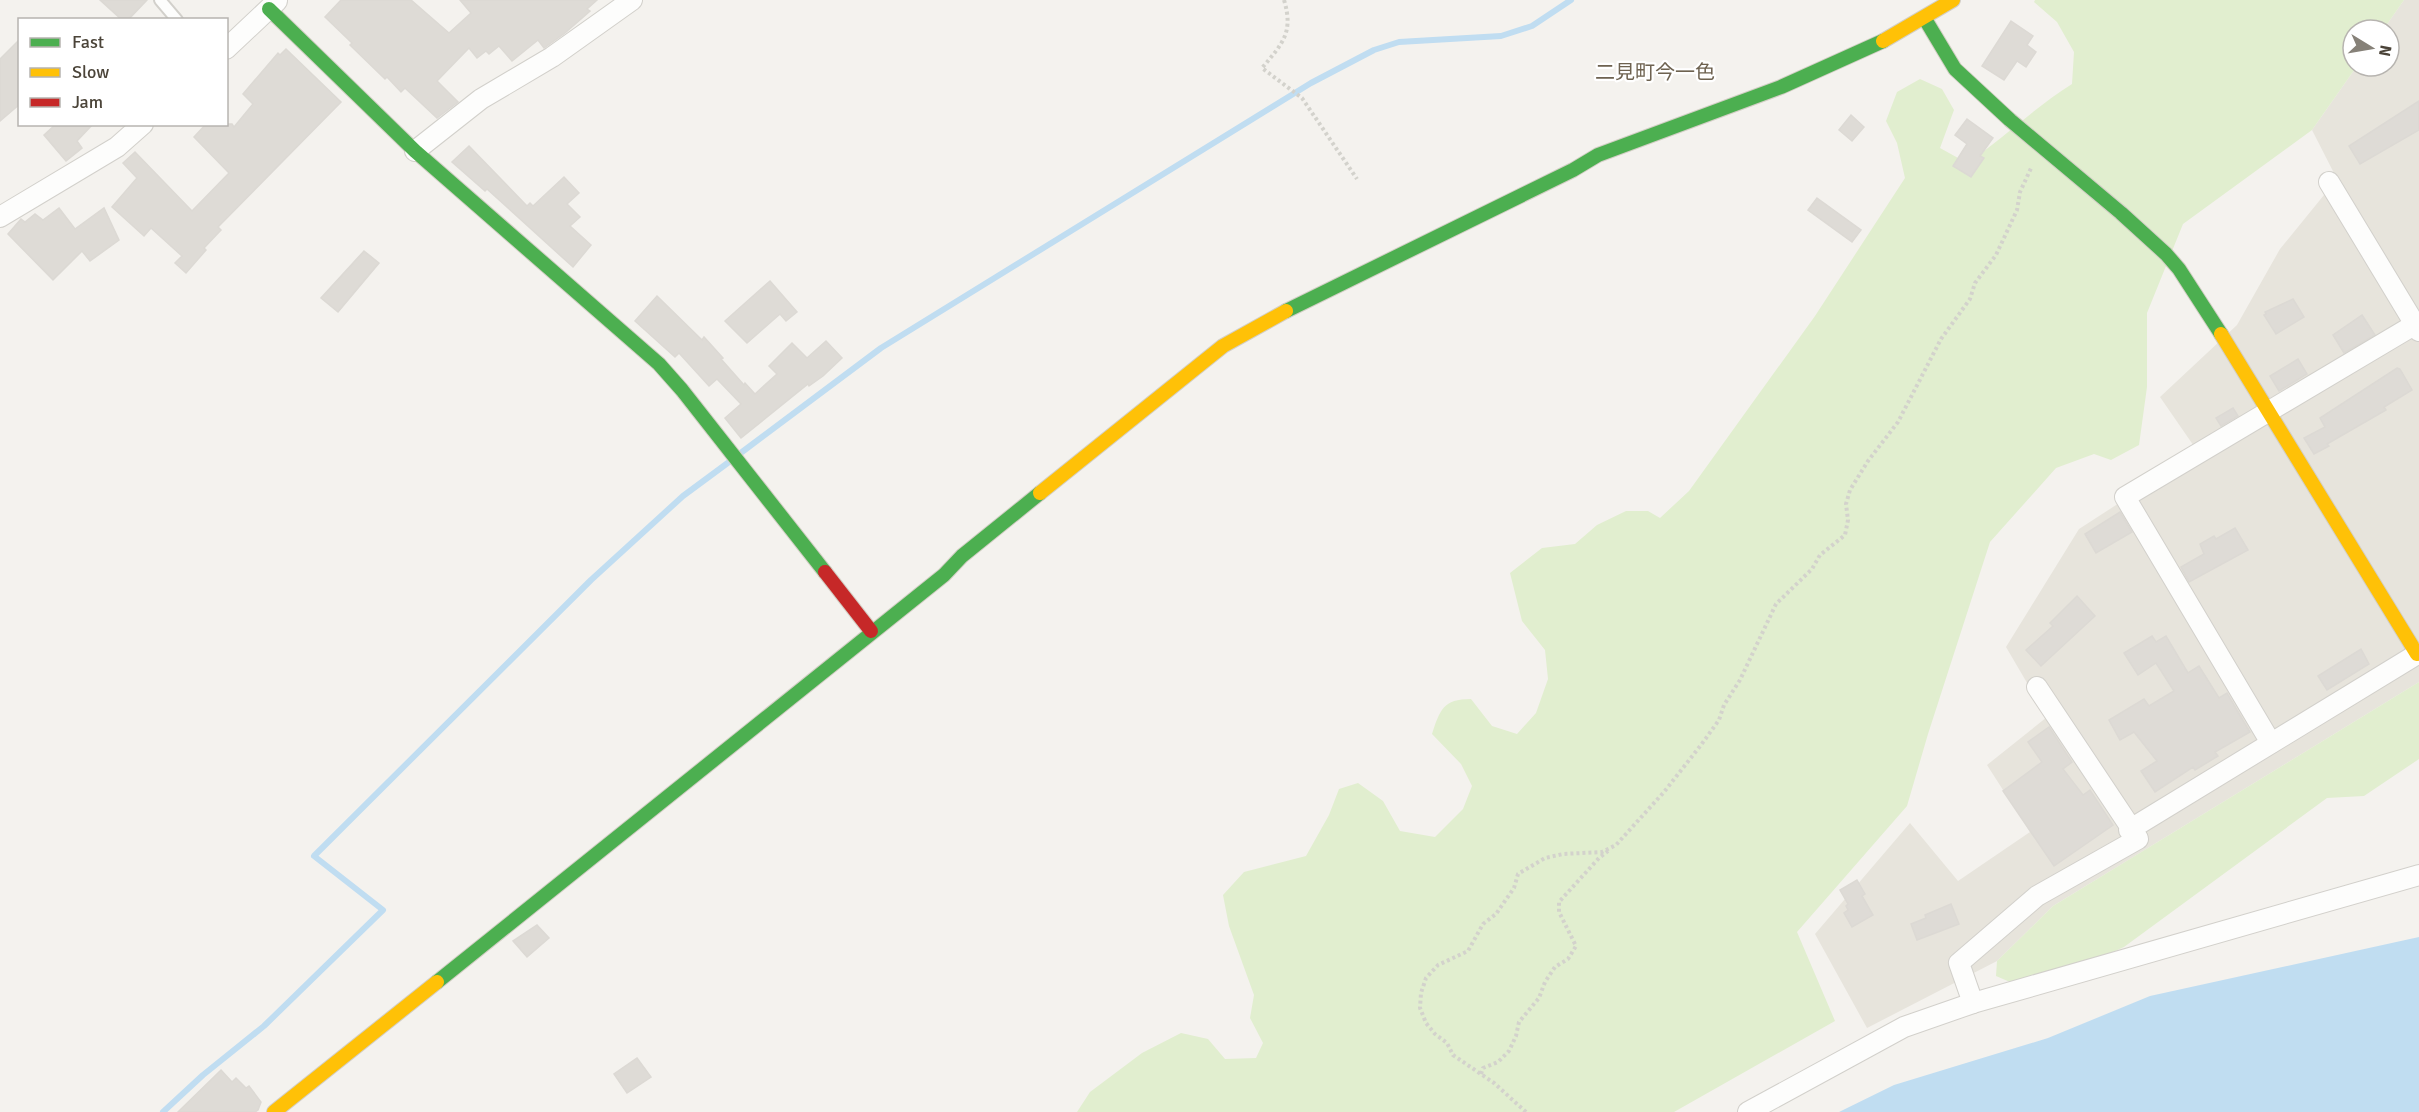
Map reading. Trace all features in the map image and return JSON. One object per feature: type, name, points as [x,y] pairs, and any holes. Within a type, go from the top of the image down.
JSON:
[{"type":"street","points":[[416,151],[482,99],[552,57],[632,0]]},
{"type":"street","points":[[274,1112],[871,631],[944,575],[962,556],[1223,346],[1296,305],[1573,170],[1598,155],[1839,64],[1923,9],[1953,0]]},
{"type":"street","points":[[228,47],[273,4],[416,151],[659,364],[682,390],[871,631]]},
{"type":"street","points":[[1923,9],[1955,69],[2041,146],[2121,213],[2179,269],[2418,653],[2128,830],[2138,840]]},
{"type":"street","points":[[0,217],[117,147],[141,126]]},
{"type":"street","points":[[2271,743],[2125,497],[2418,326],[2329,182]]},
{"type":"street","points":[[2037,687],[2138,840]]},
{"type":"street","points":[[1973,1004],[1959,963],[2037,896],[2138,840]]},
{"type":"street","points":[[1748,1112],[1904,1027],[1973,1004],[2419,875]]},
{"type":"lane","points":[[160,0],[175,18]]},
{"type":"path","points":[[1284,0],[1287,10],[1285,40],[1262,68],[1302,98],[1357,179]]},
{"type":"path","points":[[1481,1074],[1483,1068],[1497,1062],[1509,1051],[1519,1022],[1539,998],[1545,982],[1555,967],[1568,959],[1576,946],[1559,912],[1559,902],[1599,858],[1616,845],[1664,792],[1719,720],[1724,705],[1740,680],[1776,604],[1812,569],[1820,555],[1845,535],[1848,520],[1846,504],[1850,490],[1898,422],[1941,339],[1970,299],[1975,283],[1996,255],[2017,210],[2020,192],[2041,146]]},
{"type":"path","points":[[1526,1112],[1481,1074],[1453,1055],[1447,1043],[1426,1023],[1420,1008],[1421,993],[1426,978],[1438,965],[1468,951],[1483,924],[1496,914],[1514,888],[1518,874],[1545,858],[1563,854],[1602,852],[1616,845]]},
{"type":"shaded area","points":[[2404,0],[2419,0],[2419,682],[2053,906],[1997,961],[1867,1028],[1815,934],[1910,823],[1958,881],[2030,832],[1987,765],[2047,717],[2006,647],[2079,529],[2198,452],[2160,397],[2237,325],[2280,249],[2337,179],[2312,130],[2349,78],[2401,78],[2401,18],[2391,18]]},
{"type":"green space","points":[[2035,0],[2404,0],[2391,18],[2341,18],[2341,78],[2349,78],[2312,130],[2183,224],[2147,313],[2147,387],[2139,445],[2111,460],[2094,454],[2056,468],[1990,542],[1907,806],[1797,932],[1835,1021],[1674,1112],[1077,1112],[1090,1092],[1142,1053],[1181,1033],[1208,1039],[1225,1059],[1256,1058],[1263,1043],[1250,1018],[1254,995],[1229,926],[1223,895],[1244,872],[1306,856],[1329,815],[1339,789],[1358,783],[1383,801],[1400,831],[1435,837],[1463,809],[1472,786],[1461,764],[1432,734],[1440,712],[1454,701],[1471,699],[1492,726],[1517,734],[1536,713],[1548,679],[1545,650],[1522,621],[1510,573],[1542,548],[1575,544],[1597,525],[1626,511],[1648,511],[1660,518],[1689,491],[1815,316],[1905,178],[1897,143],[1886,121],[1897,92],[1920,79],[1942,89],[1954,110],[1940,148],[1967,163],[2072,84],[2074,52],[2057,22],[2034,2]]},
{"type":"green space","points":[[2419,682],[2419,759],[2364,796],[2327,798],[2124,947],[2010,982],[1996,976],[1997,961],[2053,906]]},
{"type":"water","points":[[2419,937],[2419,1112],[1839,1112],[1894,1085],[2048,1038],[2150,996]]},
{"type":"building","points":[[100,0],[147,0],[130,18],[120,18]]},
{"type":"building","points":[[341,0],[411,0],[449,33],[471,13],[460,0],[597,0],[587,9],[590,11],[565,33],[544,48],[538,40],[512,61],[499,46],[489,54],[486,51],[477,58],[469,48],[437,81],[458,102],[437,118],[405,88],[401,92],[387,77],[385,79],[325,17]]},
{"type":"building","points":[[2011,21],[2033,36],[2027,45],[2036,52],[2026,67],[2017,61],[2004,80],[1982,66]]},
{"type":"building","points":[[18,41],[18,106],[0,121],[0,59]]},
{"type":"building","points":[[286,49],[341,102],[218,227],[221,230],[204,248],[206,250],[186,273],[175,263],[182,256],[151,228],[144,236],[112,207],[137,178],[123,163],[135,152],[192,211],[229,173],[194,137],[204,126],[232,124],[234,127],[253,104],[243,94],[278,53],[280,55]]},
{"type":"building","points":[[2419,101],[2419,130],[2360,164],[2349,146]]},
{"type":"building","points":[[1851,115],[1864,127],[1852,141],[1839,130]]},
{"type":"building","points":[[1967,119],[1993,138],[1980,156],[1984,158],[1971,177],[1953,166],[1967,144],[1955,135]]},
{"type":"building","points":[[54,126],[91,126],[77,141],[82,148],[66,161],[44,135]]},
{"type":"building","points":[[469,146],[527,206],[530,203],[533,206],[564,177],[579,193],[567,204],[580,217],[570,226],[591,245],[573,267],[487,189],[485,191],[452,162]]},
{"type":"building","points":[[1817,198],[1861,230],[1852,242],[1808,210]]},
{"type":"building","points":[[59,208],[75,229],[104,208],[119,240],[90,261],[82,251],[53,280],[8,234],[21,219],[25,222],[35,214],[43,220]]},
{"type":"building","points":[[364,251],[379,263],[338,312],[321,298]]},
{"type":"building","points":[[770,281],[797,312],[786,321],[780,314],[747,343],[725,321]]},
{"type":"building","points":[[657,296],[702,340],[704,337],[744,385],[745,383],[755,394],[777,374],[769,366],[792,343],[807,358],[826,341],[842,358],[823,376],[809,386],[808,384],[741,438],[725,418],[741,404],[717,379],[709,386],[679,353],[675,357],[635,321]]},
{"type":"building","points":[[2293,299],[2304,317],[2276,334],[2264,315],[2265,312]]},
{"type":"building","points":[[2362,315],[2375,335],[2344,353],[2333,335]]},
{"type":"building","points":[[2298,359],[2307,374],[2279,391],[2270,376]]},
{"type":"building","points":[[2397,368],[2400,369],[2412,390],[2384,407],[2386,410],[2314,454],[2304,438],[2325,427],[2320,418]]},
{"type":"building","points":[[2233,408],[2238,416],[2221,426],[2216,418]]},
{"type":"building","points":[[2120,512],[2132,532],[2096,553],[2085,534]]},
{"type":"building","points":[[2235,528],[2248,550],[2189,582],[2181,567],[2204,554],[2200,544],[2214,536],[2216,539]]},
{"type":"building","points":[[2077,596],[2095,616],[2041,666],[2026,650],[2053,626],[2050,623]]},
{"type":"building","points":[[2152,636],[2156,642],[2166,636],[2188,673],[2199,666],[2219,698],[2227,693],[2250,732],[2215,752],[2218,756],[2195,770],[2193,767],[2155,792],[2141,771],[2157,761],[2134,732],[2120,740],[2109,720],[2144,699],[2149,706],[2174,691],[2156,663],[2138,675],[2124,653]]},
{"type":"building","points":[[2361,649],[2369,664],[2327,690],[2318,676]]},
{"type":"building","points":[[2049,727],[2072,762],[2063,769],[2083,795],[2090,790],[2113,825],[2054,866],[2003,791],[2042,762],[2028,742]]},
{"type":"building","points":[[1857,880],[1865,894],[1862,896],[1873,915],[1852,927],[1844,913],[1848,910],[1846,906],[1848,904],[1840,890]]},
{"type":"building","points":[[1951,904],[1959,924],[1917,940],[1911,924]]},
{"type":"building","points":[[537,925],[549,938],[527,957],[513,941]]},
{"type":"building","points":[[637,1058],[651,1077],[627,1093],[614,1074]]},
{"type":"building","points":[[221,1070],[232,1082],[236,1078],[246,1088],[249,1086],[261,1102],[258,1110],[255,1112],[178,1112]]},
{"type":"waterway","points":[[742,452],[881,348],[1311,83],[1374,50],[1399,42],[1501,36],[1532,26],[1571,0]]},
{"type":"waterway","points":[[163,1112],[203,1075],[264,1026],[383,910],[314,856],[591,580],[683,496],[729,462]]},
{"type":"traffic: fast","points":[[269,9],[415,151],[659,364],[825,572]]},
{"type":"traffic: fast","points":[[1925,19],[1955,69],[2010,120],[2166,254],[2179,269],[2221,334]]},
{"type":"traffic: fast","points":[[1286,311],[1573,170],[1598,155],[1781,87],[1883,41]]},
{"type":"traffic: fast","points":[[437,982],[944,575],[962,556],[1040,493]]},
{"type":"traffic: slow","points":[[1883,41],[1953,0]]},
{"type":"traffic: slow","points":[[1040,493],[1223,346],[1286,311]]},
{"type":"traffic: slow","points":[[2221,334],[2417,654]]},
{"type":"traffic: slow","points":[[274,1112],[437,982]]},
{"type":"traffic: jam","points":[[825,572],[871,631]]},
{"type":"district","name":"二見町今一色","points":[[1655,72]]}]
